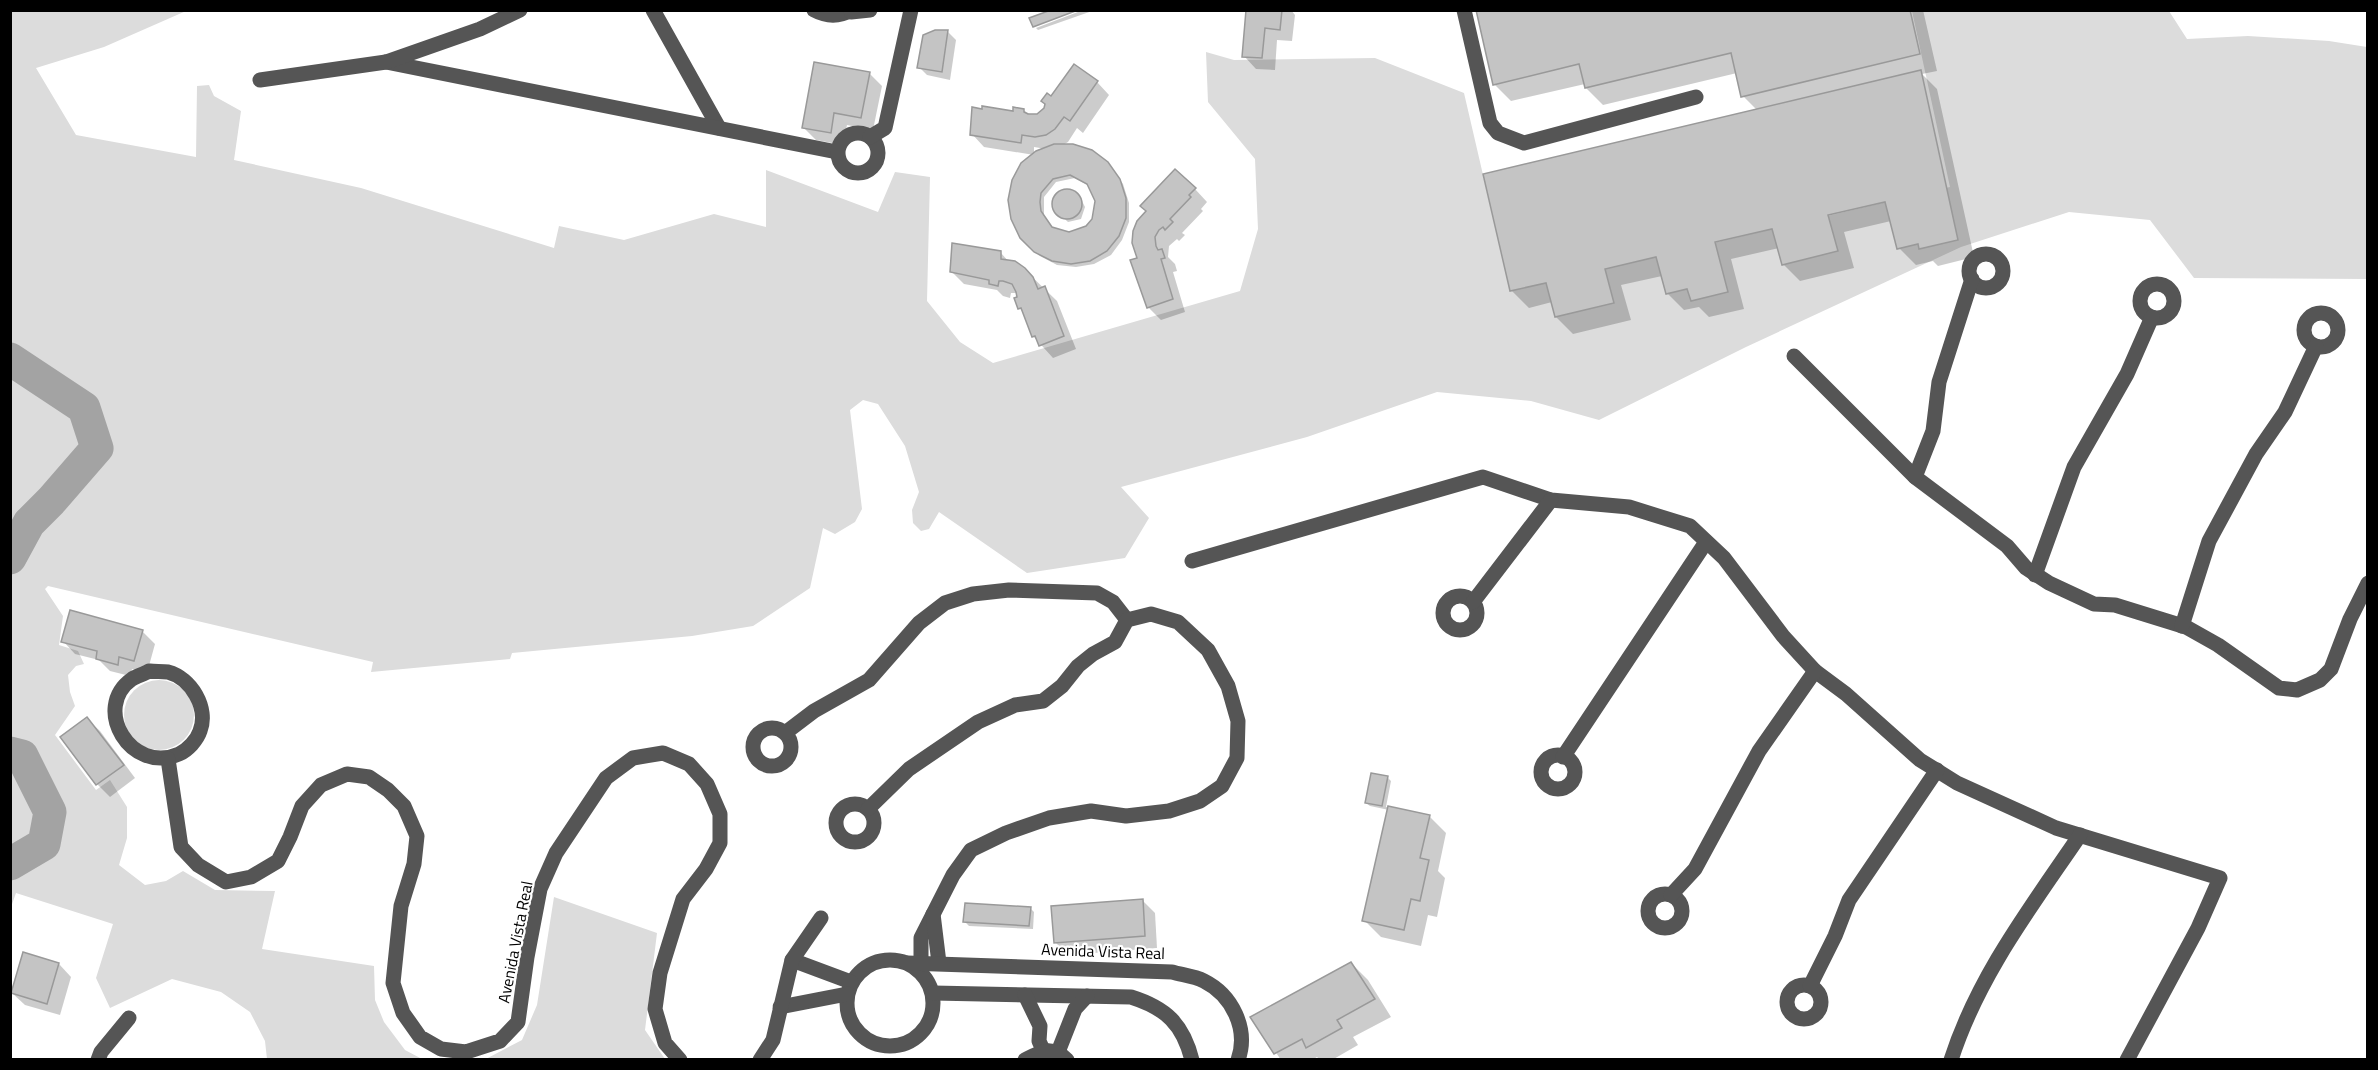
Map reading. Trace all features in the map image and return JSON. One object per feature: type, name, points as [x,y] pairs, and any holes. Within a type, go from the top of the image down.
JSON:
[{"type":"street","points":[[260,80],[386,62],[480,29],[519,10]]},
{"type":"street","points":[[653,10],[719,128]]},
{"type":"street","points":[[814,10],[824,15],[838,16],[852,11],[870,10]]},
{"type":"street","points":[[870,137],[885,128],[911,10]]},
{"type":"street","points":[[1464,10],[1490,123],[1498,133],[1524,143],[1696,97]]},
{"type":"street","points":[[386,62],[837,152]]},
{"type":"street","points":[[860,132],[876,143],[878,156],[872,168],[859,173],[846,170],[838,159],[837,152],[842,139],[847,135],[860,132]]},
{"type":"street","points":[[1915,477],[1933,431],[1939,382],[1972,279]]},
{"type":"street","points":[[2035,574],[2074,467],[2127,374],[2152,317]]},
{"type":"street","points":[[2182,626],[2210,541],[2256,454],[2285,412],[2316,346]]},
{"type":"street","points":[[1794,356],[1915,477],[2007,546],[2026,568],[2049,584],[2094,604],[2115,605],[2182,626],[2218,645],[2279,688],[2297,690],[2320,680],[2331,669],[2367,583]]},
{"type":"street","points":[[1192,561],[1483,477],[1551,500],[1629,507],[1690,526],[1724,558],[1783,636],[1815,671],[1846,694],[1920,760],[1957,783],[2056,828],[2220,878],[2198,928],[2127,1059]]},
{"type":"street","points":[[1473,602],[1551,500]]},
{"type":"street","points":[[1563,757],[1706,542]]},
{"type":"street","points":[[785,733],[814,711],[869,680],[919,623],[945,603],[973,594],[1009,590],[1097,593],[1113,602],[1127,620]]},
{"type":"street","points":[[868,808],[909,769],[978,722],[1015,705],[1043,702],[1062,686],[1078,666],[1093,654],[1115,642],[1127,620],[1151,614],[1178,622],[1208,650],[1228,686],[1238,721],[1237,758],[1222,786],[1200,801],[1168,811],[1126,816],[1091,811],[1049,818],[1006,833],[971,850],[953,875],[933,914],[921,938],[914,963]]},
{"type":"street","points":[[149,671],[169,672],[186,682],[198,698],[202,717],[198,736],[186,751],[168,759],[149,758],[132,748],[119,732],[115,713],[120,694],[132,679],[149,671]]},
{"type":"street","points":[[1671,895],[1695,869],[1759,750],[1815,671]]},
{"type":"street","name":"Avenida Vista Real","points":[[168,759],[181,847],[198,865],[226,882],[251,877],[278,861],[302,806],[321,785],[347,774],[369,777],[388,790],[404,806],[417,836],[414,864],[401,906],[393,984],[403,1013],[420,1037],[441,1049],[466,1052],[500,1041],[519,1022],[527,957],[540,889],[556,853],[606,778],[633,758],[663,753],[689,764],[706,784],[720,814],[720,843],[706,868],[683,899],[660,974],[655,1009],[665,1043],[680,1059]]},
{"type":"street","points":[[1810,986],[1835,936],[1849,900],[1937,770]]},
{"type":"street","points":[[1951,1059],[1966,1020],[1993,965],[2022,918],[2080,835]]},
{"type":"street","points":[[933,914],[939,963]]},
{"type":"street","points":[[760,1059],[774,1040],[792,960],[820,918]]},
{"type":"street","points":[[792,960],[849,988]]},
{"type":"street","points":[[881,960],[914,963],[933,993],[930,1021],[921,1033],[897,1046],[883,1046],[869,1042],[850,1022],[846,1008],[849,988],[859,972],[881,960]]},
{"type":"street","name":"Avenida Vista Real","points":[[914,963],[1161,971],[1204,981],[1226,998],[1238,1017],[1241,1035],[1239,1059]]},
{"type":"street","points":[[780,1007],[849,988]]},
{"type":"street","points":[[933,993],[1131,997],[1154,1004],[1171,1018],[1187,1037],[1192,1059]]},
{"type":"street","points":[[1025,995],[1040,1026],[1039,1041],[1056,1054]]},
{"type":"street","points":[[1056,1054],[1075,1009],[1087,996]]},
{"type":"street","points":[[99,1059],[101,1052],[129,1018]]},
{"type":"street","points":[[1024,1059],[1056,1054]]},
{"type":"shaded area","points":[[11,11],[186,11],[104,47],[36,68],[76,135],[196,157],[197,86],[209,85],[214,96],[241,111],[234,160],[361,188],[554,248],[559,226],[624,240],[714,214],[766,227],[766,170],[878,212],[895,172],[930,177],[927,301],[960,342],[993,363],[1240,291],[1258,229],[1255,159],[1208,102],[1206,52],[1234,60],[1375,58],[1464,93],[1510,291],[1950,187],[1912,11],[2169,11],[2187,39],[2248,36],[2329,41],[2367,47],[2367,279],[2194,278],[2150,220],[2069,212],[1961,247],[1746,347],[1599,420],[1531,401],[1437,392],[1307,437],[1121,487],[1149,518],[1125,558],[1027,573],[939,512],[929,529],[921,531],[913,523],[912,510],[919,492],[905,446],[878,404],[863,400],[850,410],[862,509],[855,522],[835,534],[823,528],[810,588],[753,626],[692,636],[512,653],[510,659],[371,672],[373,662],[48,586],[45,589],[63,616],[59,645],[78,651],[84,664],[76,666],[68,675],[75,706],[55,735],[96,790],[110,780],[127,807],[127,838],[119,865],[145,885],[166,881],[183,871],[215,890],[275,891],[262,949],[374,966],[375,1000],[384,1022],[405,1050],[422,1059],[267,1059],[265,1041],[250,1012],[221,992],[172,979],[110,1008],[96,978],[113,924],[16,893],[11,907]]},
{"type":"shaded area","points":[[159,680],[172,683],[184,690],[191,702],[194,715],[191,728],[184,740],[172,747],[159,750],[146,747],[134,740],[127,728],[124,715],[127,702],[134,690],[146,683]]},
{"type":"shaded area","points":[[554,897],[657,933],[645,1030],[665,1059],[484,1060],[522,1040],[537,1005]]},
{"type":"building","points":[[1051,10],[1078,10],[1033,27],[1029,18]]},
{"type":"building","points":[[1246,10],[1282,10],[1280,30],[1265,28],[1262,58],[1242,57]]},
{"type":"building","points":[[1476,10],[1910,10],[1920,54],[1741,97],[1731,53],[1585,88],[1579,64],[1493,85]]},
{"type":"building","points":[[935,30],[948,30],[942,72],[917,68],[923,35]]},
{"type":"building","points":[[814,62],[870,72],[861,118],[834,113],[831,133],[802,128]]},
{"type":"building","points":[[1074,64],[1098,81],[1070,121],[1064,117],[1055,129],[1046,135],[1035,137],[1022,135],[1021,143],[970,135],[972,107],[982,109],[982,106],[1013,111],[1013,107],[1024,109],[1024,112],[1028,114],[1037,114],[1044,108],[1045,104],[1041,101],[1047,93],[1051,96]]},
{"type":"building","points":[[1921,70],[1958,240],[1919,249],[1918,244],[1897,249],[1885,202],[1828,215],[1838,251],[1782,265],[1772,229],[1715,242],[1728,292],[1691,301],[1687,289],[1666,294],[1656,257],[1605,269],[1614,303],[1555,317],[1546,283],[1510,291],[1483,174]]},
{"type":"building","points":[[1054,144],[1073,144],[1092,150],[1108,162],[1120,179],[1126,198],[1126,218],[1119,236],[1107,251],[1090,261],[1071,264],[1052,261],[1034,252],[1020,238],[1011,219],[1008,200],[1012,180],[1021,163],[1036,151]],"holes":[[[1070,175],[1087,184],[1095,201],[1092,219],[1086,226],[1069,232],[1052,227],[1041,211],[1041,193],[1053,179]]]},
{"type":"building","points":[[1175,169],[1196,188],[1189,195],[1191,197],[1170,219],[1173,222],[1165,230],[1163,227],[1159,230],[1155,237],[1156,246],[1158,250],[1162,249],[1165,258],[1161,259],[1173,299],[1147,308],[1130,260],[1137,258],[1132,243],[1133,231],[1137,221],[1146,211],[1140,206]]},
{"type":"building","points":[[1067,189],[1078,193],[1082,204],[1078,215],[1067,219],[1056,215],[1052,204],[1056,193]]},
{"type":"building","points":[[952,243],[1001,251],[1001,259],[1015,261],[1025,268],[1033,277],[1038,289],[1045,286],[1064,336],[1039,346],[1035,336],[1032,337],[1021,308],[1018,309],[1014,298],[1017,297],[1016,292],[1012,284],[999,281],[998,286],[989,284],[989,280],[950,272]]},
{"type":"building","points":[[70,610],[143,630],[134,661],[119,657],[118,665],[96,659],[97,651],[61,642]]},
{"type":"building","points":[[87,717],[124,765],[96,785],[60,737]]},
{"type":"building","points":[[1371,773],[1388,776],[1382,806],[1365,803]]},
{"type":"building","points":[[1388,806],[1430,815],[1420,858],[1429,860],[1420,901],[1411,899],[1404,930],[1362,921]]},
{"type":"building","points":[[1143,899],[1145,936],[1054,943],[1051,906]]},
{"type":"building","points":[[965,903],[1031,907],[1029,926],[963,922]]},
{"type":"building","points":[[23,952],[59,963],[47,1004],[11,993]]},
{"type":"building","points":[[1351,962],[1375,999],[1337,1020],[1342,1028],[1306,1048],[1302,1039],[1274,1054],[1250,1017]]},
{"type":"waterway","points":[[10,359],[84,408],[97,448],[29,523],[10,558]]},
{"type":"waterway","points":[[10,753],[22,756],[50,812],[44,844],[10,864]]}]
